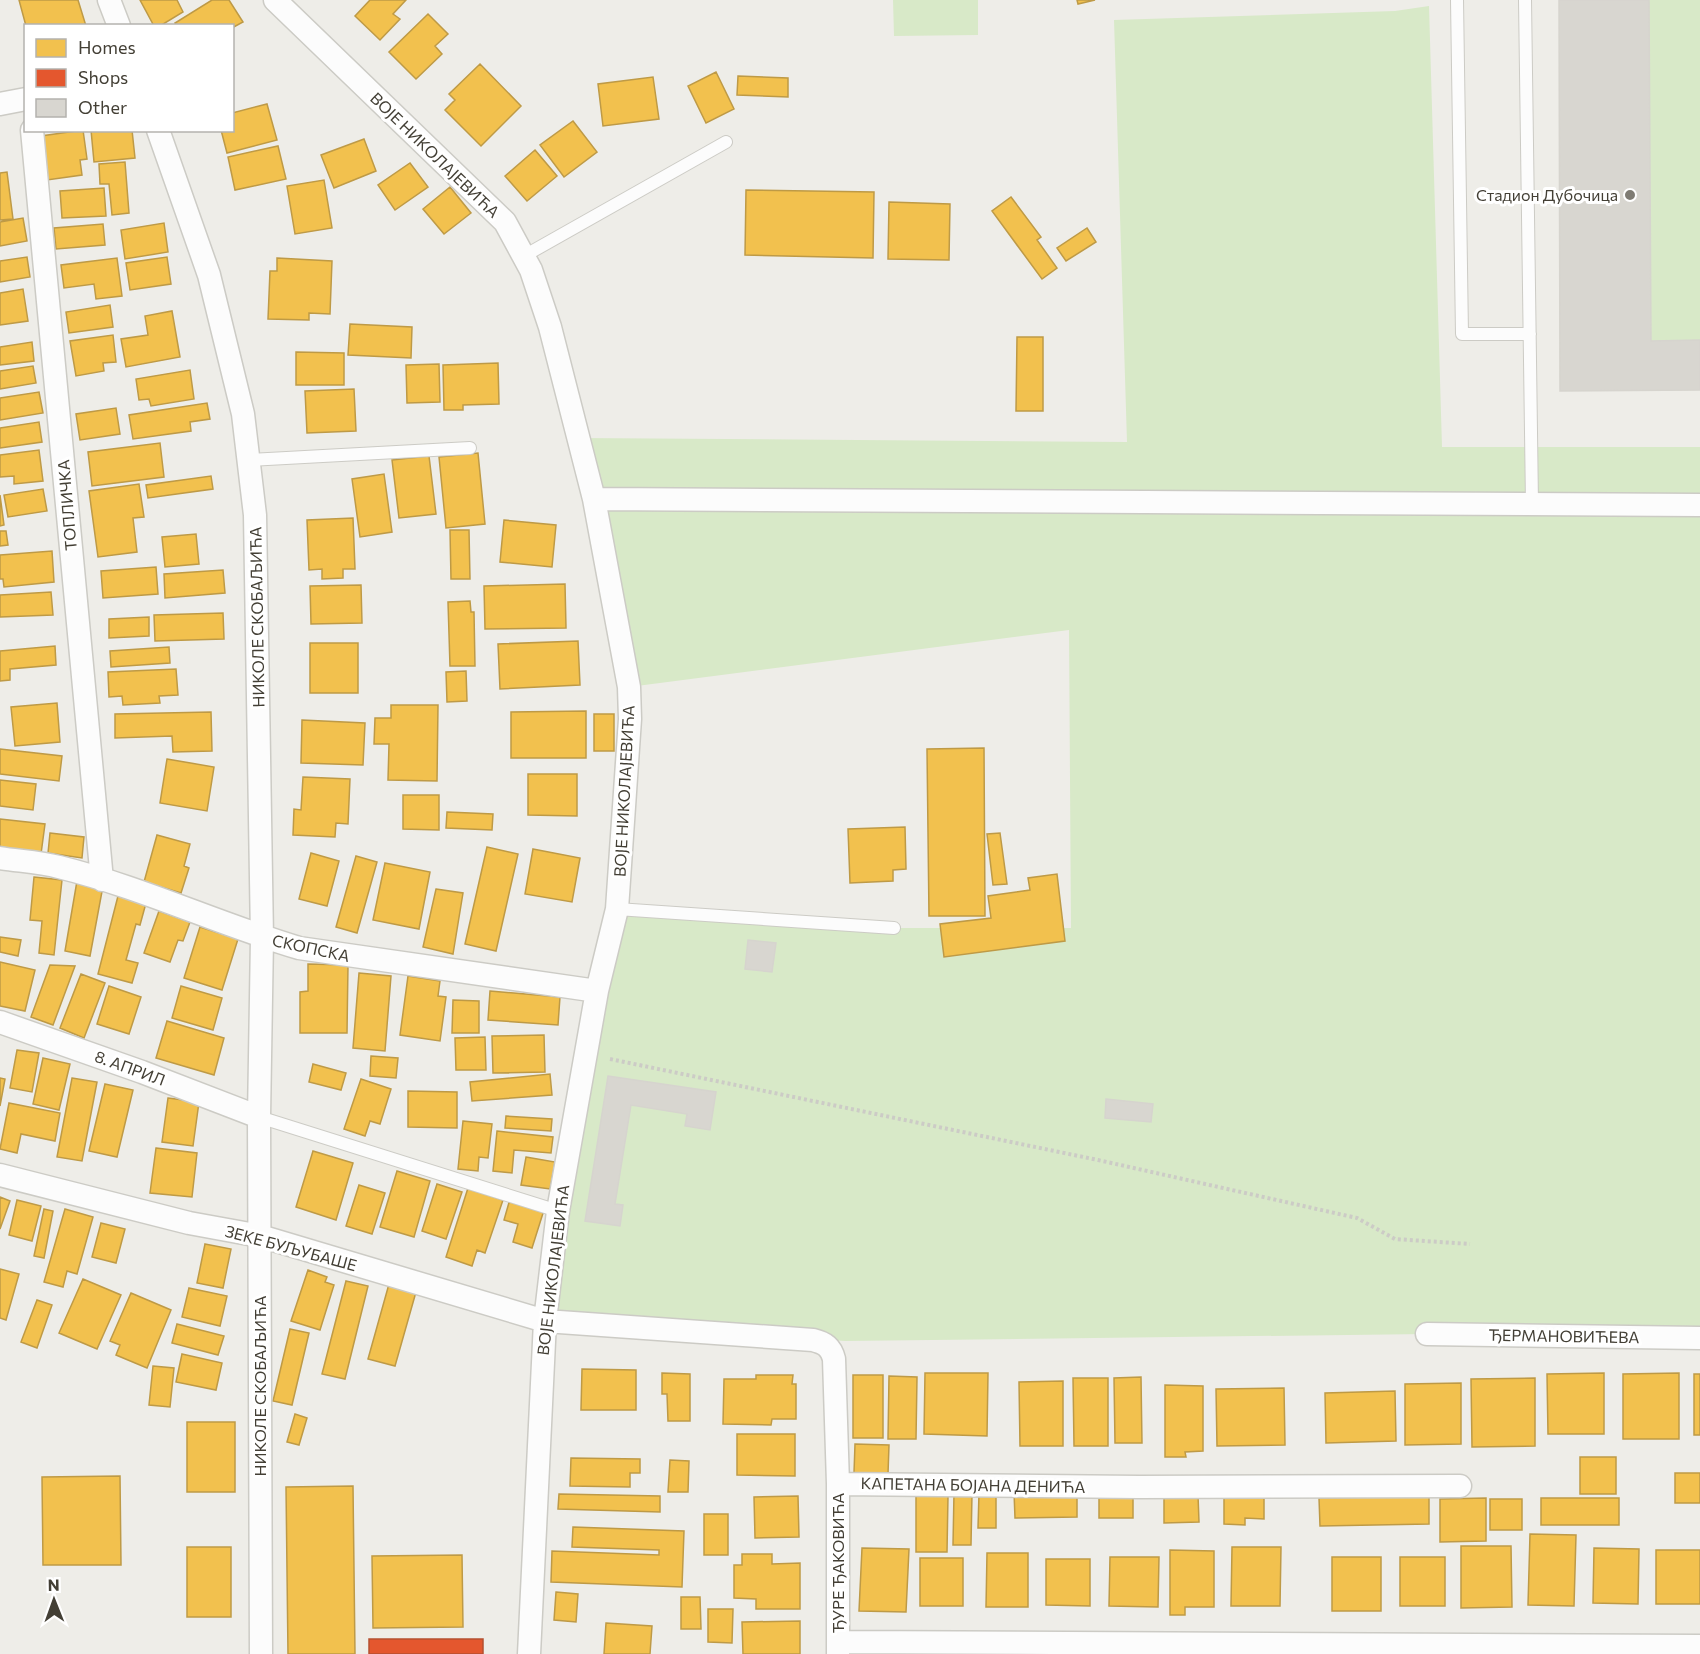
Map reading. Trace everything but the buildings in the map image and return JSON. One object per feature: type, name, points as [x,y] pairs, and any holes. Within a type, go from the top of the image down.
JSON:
[{"type":"street","points":[[110,0],[118,24]]},
{"type":"street","name":"ВОЈЕ НИКОЛАЈЕВИЋА","points":[[275,0],[505,222],[524,256],[550,327],[594,499],[629,687],[630,719],[617,909],[597,991],[558,1210],[545,1321],[529,1654]]},
{"type":"street","points":[[0,104],[24,99]]},
{"type":"street","name":"ТОПЛИЧКА","points":[[32,132],[102,880]]},
{"type":"street","name":"НИКОЛЕ СКОБАЉИЋА","points":[[159,132],[209,275],[243,414],[255,515],[262,938],[259,1117],[261,1654]]},
{"type":"street","points":[[594,499],[1700,505]]},
{"type":"street","name":"СКОПСКА","points":[[0,858],[57,867],[102,880],[262,938],[299,948],[597,991]]},
{"type":"street","name":"8. АПРИЛ","points":[[0,1022],[142,1072],[259,1117]]},
{"type":"street","name":"ЗЕКЕ БУЉУБАШЕ","points":[[0,1175],[189,1223],[260,1236],[545,1321]]},
{"type":"street","name":"КАПЕТАНА БОЈАНА ДЕНИЋА","points":[[545,1321],[813,1340],[823,1343],[831,1350],[834,1359],[838,1484],[1139,1487],[1460,1486]]},
{"type":"street","name":"ЂЕРМАНОВИЋЕВА","points":[[1427,1334],[1700,1338]]},
{"type":"street","name":"ЂУРЕ ЂАКОВИЋА","points":[[838,1484],[838,1648],[1700,1646]]},
{"type":"lane","points":[[1457,0],[1462,334],[1530,334]]},
{"type":"lane","points":[[1525,0],[1532,504]]},
{"type":"lane","points":[[524,256],[726,142]]},
{"type":"lane","points":[[249,460],[470,448]]},
{"type":"lane","points":[[617,909],[894,927]]},
{"type":"lane","points":[[259,1117],[558,1210]]},
{"type":"path","points":[[586,1054],[1098,1160],[1357,1218],[1395,1239],[1470,1244]]},
{"type":"green space","points":[[893,0],[978,0],[978,35],[894,36]]},
{"type":"green space","name":"Стадион Дубочица","points":[[1559,0],[1700,0],[1700,390],[1560,391]]},
{"type":"green space","points":[[1429,6],[1442,447],[1700,447],[1700,1338],[1427,1334],[845,1341],[545,1321],[617,909],[894,928],[1071,928],[1069,630],[629,687],[577,438],[1127,442],[1114,20],[1395,11]]},
{"type":"place","name":"Стадион Дубочица","points":[[1630,195]]}]
